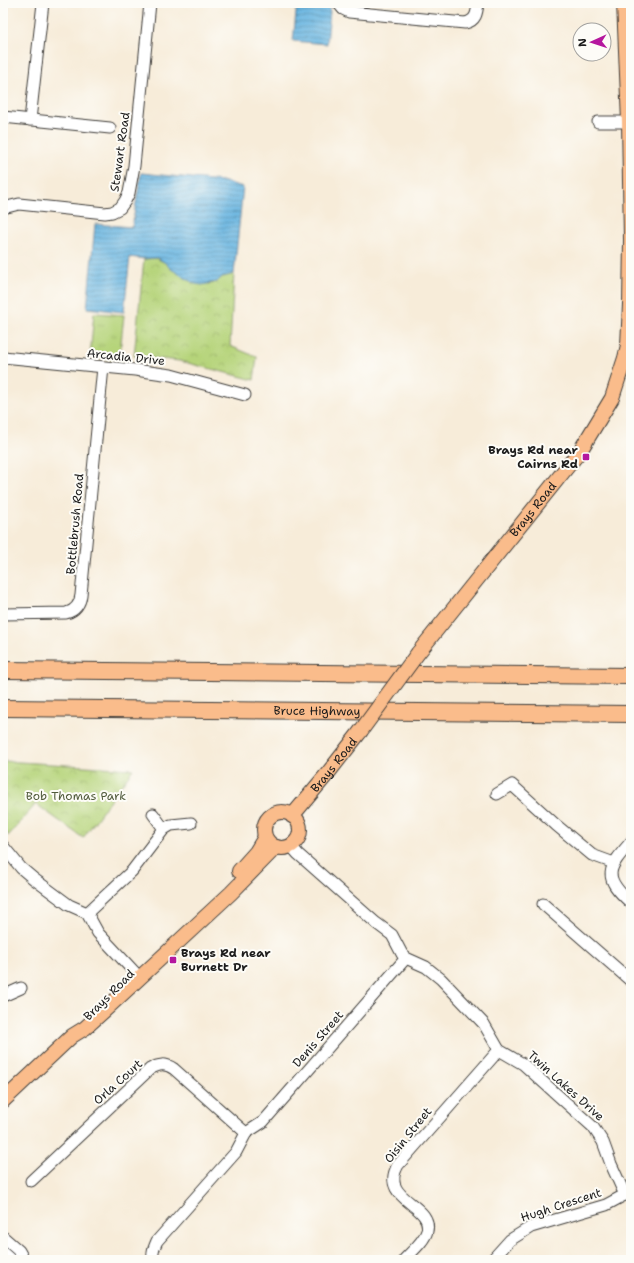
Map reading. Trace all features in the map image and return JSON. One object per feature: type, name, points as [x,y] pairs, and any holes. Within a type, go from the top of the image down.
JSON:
[{"type":"highway","points":[[3,670],[631,676]]},
{"type":"highway","name":"Bruce Highway","points":[[3,708],[631,714]]},
{"type":"main road","name":"Brays Road","points":[[292,816],[360,732],[418,653],[580,451],[612,398],[629,351],[631,240],[629,122],[624,3]]},
{"type":"main road","points":[[612,398],[625,383],[631,379]]},
{"type":"main road","points":[[282,812],[292,816],[299,825],[300,831],[295,842],[286,848],[272,845],[266,837],[265,826],[271,816],[282,812]]},
{"type":"main road","name":"Brays Road","points":[[3,1101],[72,1036],[85,1028],[136,974],[237,874],[252,858],[266,837]]},
{"type":"main road","name":"Brays Road","points":[[136,974],[231,893],[276,847]]},
{"type":"street","points":[[30,120],[43,3]]},
{"type":"street","name":"Stewart Road","points":[[3,208],[19,204],[105,213],[116,210],[123,205],[129,193],[134,166],[150,3]]},
{"type":"street","points":[[338,3],[343,9],[349,12],[465,23],[470,22],[475,17],[478,3]]},
{"type":"street","points":[[3,117],[110,128]]},
{"type":"street","points":[[598,122],[629,122]]},
{"type":"street","name":"Arcadia Drive","points":[[3,357],[171,374],[245,395]]},
{"type":"street","name":"Bottlebrush Road","points":[[3,614],[66,613],[72,611],[80,603],[82,595],[103,367]]},
{"type":"street","points":[[497,794],[512,785],[592,855],[614,862]]},
{"type":"street","points":[[152,814],[164,828]]},
{"type":"street","points":[[87,913],[132,872],[164,828],[171,825],[191,823]]},
{"type":"street","points":[[631,842],[614,862],[611,871],[611,878],[614,886],[631,903]]},
{"type":"street","points":[[3,846],[21,868],[34,879],[69,905],[87,913],[98,933],[136,974]]},
{"type":"street","points":[[291,846],[298,854],[366,914],[392,935],[402,954],[406,958],[426,967],[441,979],[484,1024],[499,1050]]},
{"type":"street","points":[[543,904],[631,981]]},
{"type":"street","name":"Denis Street","points":[[246,1133],[263,1122],[406,958]]},
{"type":"street","points":[[3,995],[21,988]]},
{"type":"street","name":"Twin Lakes Drive","points":[[499,1050],[523,1064],[593,1128],[603,1142],[611,1164],[628,1194]]},
{"type":"street","name":"Oisin Street","points":[[404,1260],[427,1232],[428,1226],[421,1213],[397,1191],[393,1184],[392,1178],[394,1171],[499,1050]]},
{"type":"street","name":"Orla Court","points":[[31,1181],[150,1069],[157,1065],[163,1064],[174,1068],[246,1133]]},
{"type":"street","points":[[153,1260],[152,1254],[157,1241],[236,1152],[246,1133]]},
{"type":"street","name":"Hugh Crescent","points":[[492,1260],[510,1240],[531,1227],[606,1205],[628,1194]]},
{"type":"street","points":[[3,1237],[19,1251],[24,1260]]},
{"type":"street","points":[[3,1253],[11,1260]]},
{"type":"shaded area","points":[[3,3],[9,3],[3,81]]},
{"type":"green space","points":[[156,258],[164,262],[171,269],[209,284],[217,282],[222,277],[234,274],[230,346],[257,357],[254,380],[180,361],[134,356],[144,259]]},
{"type":"green space","points":[[94,313],[124,315],[120,352],[113,360],[90,356]]},
{"type":"green space","name":"Bob Thomas Park","points":[[3,761],[133,769],[83,838],[36,804],[8,836],[3,829]]},
{"type":"water","points":[[297,3],[329,3],[328,7],[330,11],[327,44],[293,41]]},
{"type":"water","points":[[141,173],[222,181],[243,187],[234,274],[222,277],[217,282],[202,285],[195,284],[157,258],[144,259],[130,257],[124,312],[87,308],[95,224],[132,227]]},
{"type":"place","name":"Brays Rd near Cairns Rd","points":[[586,457]]},
{"type":"place","name":"Brays Rd near Burnett Dr","points":[[173,960]]}]
